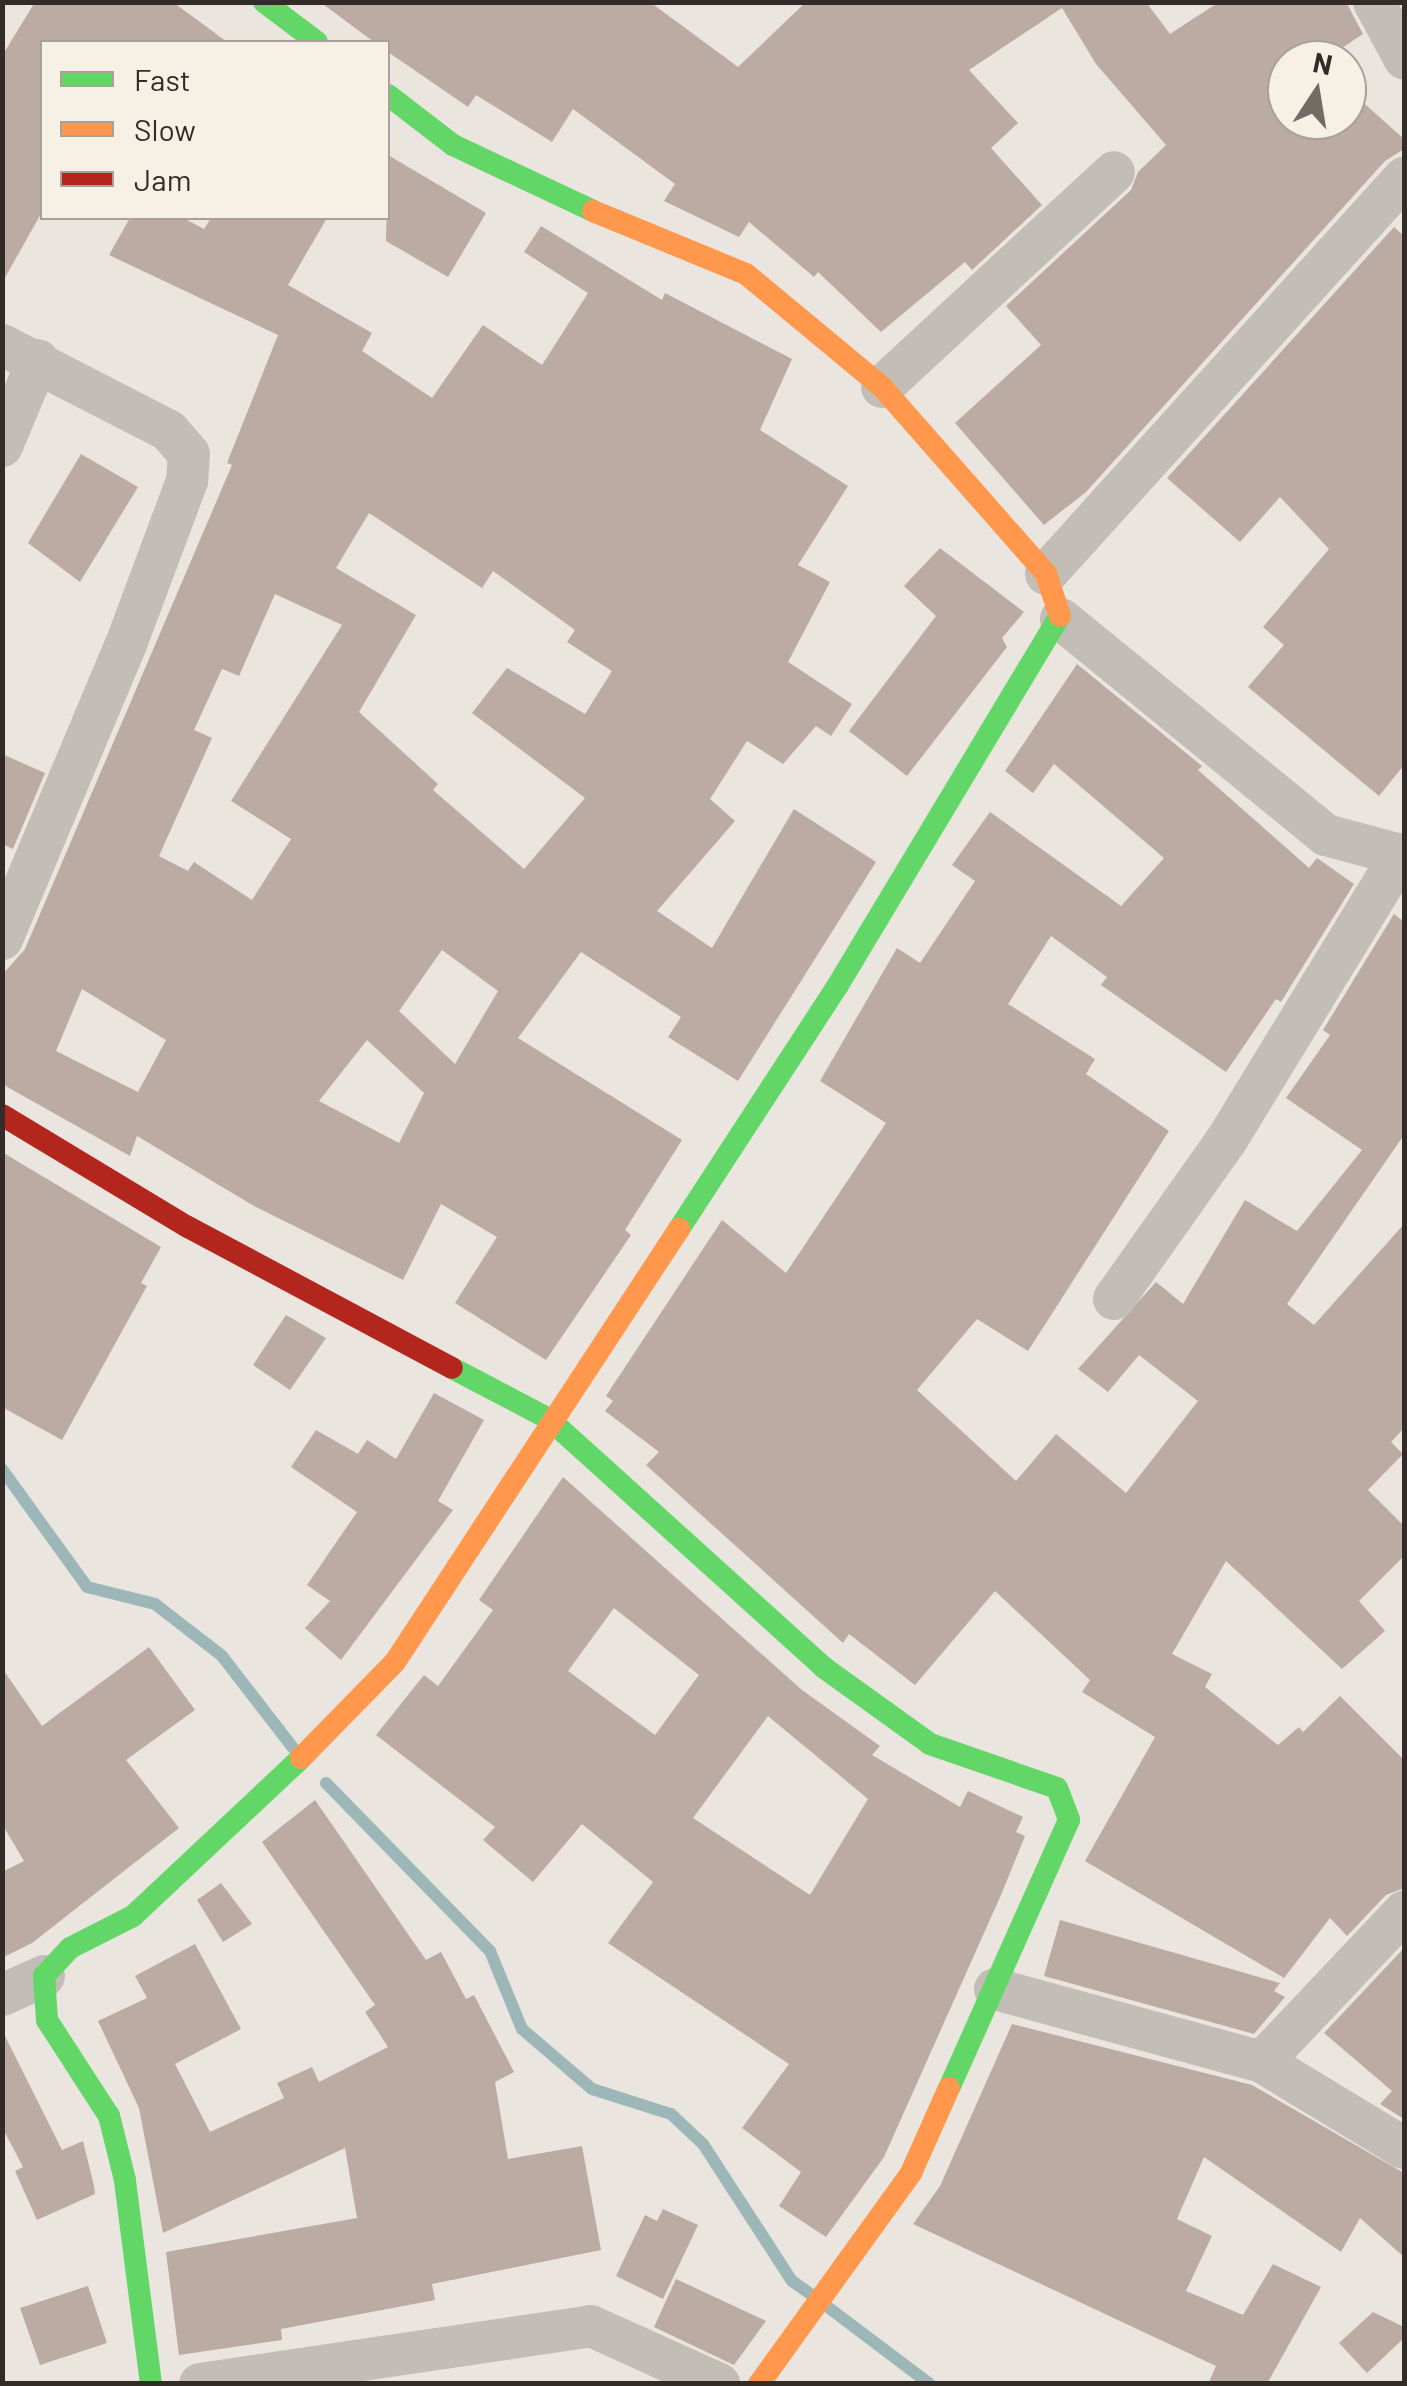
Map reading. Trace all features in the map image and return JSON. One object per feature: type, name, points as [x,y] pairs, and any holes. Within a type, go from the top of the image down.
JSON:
[{"type":"street","points":[[264,2],[314,40]]},
{"type":"street","points":[[1374,2],[1404,58]]},
{"type":"street","points":[[390,98],[453,145],[517,180],[746,274],[882,386],[1046,574],[1061,619],[1326,835],[1403,855],[1226,1141],[1114,1299]]},
{"type":"street","points":[[882,386],[1114,172]]},
{"type":"street","points":[[1046,574],[1404,178]]},
{"type":"street","points":[[2,446],[20,352],[169,430],[189,454],[187,482],[132,626],[2,939]]},
{"type":"street","points":[[2,1995],[44,1976],[70,1948],[133,1916],[242,1818],[395,1662],[549,1420],[838,985],[1061,619]]},
{"type":"street","points":[[2,1115],[188,1227],[549,1420],[824,1666],[914,1733],[1057,1788],[1068,1820],[911,2173],[759,2384]]},
{"type":"street","points":[[1262,2062],[1404,1912]]},
{"type":"street","points":[[44,1976],[47,2020],[109,2116],[125,2180],[151,2384]]},
{"type":"street","points":[[995,1989],[1262,2062],[1404,2148]]},
{"type":"street","points":[[200,2384],[592,2326],[720,2384]]},
{"type":"building","points":[[35,2],[173,2],[224,40],[40,40],[40,216],[2,283],[2,56]]},
{"type":"building","points":[[320,2],[650,2],[738,67],[806,2],[1146,2],[1170,34],[1219,2],[1346,2],[1363,34],[1354,40],[1267,40],[1267,140],[1367,140],[1367,106],[1404,139],[1404,149],[1385,161],[1086,492],[1044,525],[955,423],[1041,345],[1006,306],[1131,190],[1138,172],[1166,145],[1096,64],[1062,8],[969,70],[1018,123],[991,148],[1042,205],[972,270],[965,262],[881,332],[818,272],[814,277],[749,222],[739,237],[664,201],[675,184],[573,109],[552,142],[476,95],[468,107],[390,53],[390,40],[371,40]]},
{"type":"building","points":[[390,156],[486,213],[448,277],[386,241],[386,220],[390,220]]},
{"type":"building","points":[[129,220],[187,220],[204,229],[210,220],[326,220],[288,285],[372,333],[362,351],[432,398],[483,325],[542,365],[588,293],[524,252],[541,226],[662,300],[665,293],[792,359],[760,430],[848,486],[798,565],[830,582],[788,662],[852,704],[831,736],[816,726],[783,764],[747,741],[710,799],[735,821],[657,911],[712,948],[794,809],[876,862],[738,1081],[668,1037],[681,1017],[581,952],[518,1038],[682,1140],[625,1230],[631,1235],[546,1360],[455,1303],[497,1237],[441,1204],[403,1280],[254,1206],[137,1136],[130,1156],[2,1084],[2,975],[25,949],[232,465],[227,463],[278,335],[109,255]],"holes":[[[369,513],[482,588],[493,571],[575,630],[567,642],[612,671],[585,714],[507,668],[472,713],[585,798],[524,869],[433,790],[438,784],[359,712],[416,615],[336,568]],[[275,594],[342,625],[231,801],[291,839],[252,900],[194,862],[188,871],[159,856],[212,738],[194,730],[222,669],[239,676]],[[442,950],[498,991],[455,1064],[399,1011]],[[82,989],[166,1040],[138,1092],[56,1051]],[[367,1040],[424,1093],[399,1143],[319,1101]]]},
{"type":"building","points":[[1394,227],[1404,236],[1404,765],[1379,796],[1248,687],[1284,645],[1263,627],[1329,549],[1280,497],[1240,542],[1167,478]]},
{"type":"building","points":[[81,454],[138,487],[80,582],[28,543]]},
{"type":"building","points":[[940,548],[1024,612],[1002,638],[1007,647],[907,776],[849,731],[936,616],[904,586]]},
{"type":"building","points":[[1077,664],[1202,766],[1198,770],[1309,868],[1317,858],[1354,884],[1281,1002],[1276,999],[1226,1072],[1101,985],[1107,977],[1051,936],[1008,1004],[1095,1059],[1086,1074],[1169,1131],[1028,1351],[977,1319],[917,1390],[1016,1481],[1056,1434],[1126,1493],[1198,1401],[1139,1355],[1108,1392],[1078,1369],[1156,1282],[1183,1304],[1245,1200],[1297,1231],[1362,1150],[1286,1098],[1330,1035],[1323,1030],[1394,914],[1404,922],[1404,1135],[1287,1304],[1314,1325],[1404,1224],[1404,1428],[1391,1442],[1403,1454],[1368,1490],[1404,1526],[1404,1556],[1359,1601],[1385,1631],[1342,1669],[1226,1561],[1172,1654],[1212,1674],[1205,1687],[1278,1745],[1299,1727],[1303,1732],[1340,1696],[1404,1760],[1404,1888],[1386,1895],[1347,1936],[1330,1918],[1284,1978],[1085,1861],[1155,1737],[1082,1692],[1090,1680],[995,1591],[915,1685],[849,1634],[843,1643],[646,1465],[659,1452],[605,1411],[613,1401],[606,1396],[722,1220],[786,1273],[886,1123],[820,1081],[897,948],[920,963],[975,881],[952,865],[990,812],[1121,906],[1164,858],[1054,764],[1033,793],[1005,771]]},
{"type":"building","points":[[2,754],[45,773],[13,849],[2,844]]},
{"type":"building","points":[[2,1152],[161,1247],[141,1283],[147,1286],[62,1440],[2,1407]]},
{"type":"building","points":[[286,1315],[326,1338],[290,1390],[253,1365]]},
{"type":"building","points":[[434,1393],[484,1420],[438,1501],[453,1510],[341,1660],[305,1628],[330,1601],[307,1585],[357,1512],[291,1467],[316,1430],[358,1454],[367,1440],[396,1459]]},
{"type":"building","points":[[563,1477],[802,1690],[880,1746],[872,1755],[960,1807],[968,1791],[1023,1817],[1016,1832],[1025,1836],[1001,1895],[884,2157],[826,2237],[779,2206],[801,2172],[742,2128],[789,2064],[608,1943],[653,1882],[582,1824],[533,1882],[483,1840],[495,1827],[376,1735],[424,1675],[438,1686],[493,1610],[479,1600]],"holes":[[[614,1608],[699,1675],[655,1735],[568,1671]],[[768,1716],[868,1799],[810,1895],[693,1818]]]},
{"type":"building","points":[[149,1647],[195,1710],[126,1760],[179,1828],[32,1943],[2,1958],[2,1872],[24,1861],[2,1824],[2,1668],[42,1726]]},
{"type":"building","points":[[315,1800],[426,1960],[441,1952],[466,1999],[474,1995],[514,2072],[495,2082],[508,2159],[582,2146],[601,2250],[432,2284],[435,2300],[281,2329],[282,2340],[179,2355],[166,2252],[357,2218],[345,2148],[163,2233],[139,2108],[98,2021],[147,1998],[135,1976],[195,1944],[241,2029],[175,2064],[210,2132],[284,2098],[277,2083],[312,2067],[319,2082],[388,2047],[365,2012],[375,2005],[262,1842]]},
{"type":"building","points":[[221,1883],[252,1924],[223,1942],[197,1900]]},
{"type":"building","points":[[1060,1920],[1280,1983],[1274,1991],[1285,1997],[1254,2034],[1044,1976]]},
{"type":"building","points":[[1404,1948],[1404,2119],[1380,2104],[1392,2091],[1324,2033]]},
{"type":"building","points":[[1012,2024],[1252,2085],[1404,2173],[1404,2257],[1360,2218],[1341,2252],[1204,2157],[1177,2219],[1212,2236],[1186,2291],[1243,2315],[1273,2264],[1321,2287],[1267,2384],[1208,2384],[1216,2366],[913,2224],[940,2186]]},
{"type":"building","points":[[2,2030],[62,2150],[83,2141],[94,2186],[95,2194],[37,2220],[15,2171],[23,2167],[2,2127]]},
{"type":"building","points":[[663,2209],[698,2225],[663,2299],[616,2276],[645,2215],[657,2221]]},
{"type":"building","points":[[676,2279],[766,2321],[734,2365],[654,2327]]},
{"type":"building","points":[[88,2286],[107,2343],[40,2365],[20,2308]]},
{"type":"building","points":[[1373,2312],[1404,2327],[1404,2338],[1367,2373],[1339,2343]]},
{"type":"waterway","points":[[2,1469],[87,1587],[155,1604],[222,1656],[293,1748]]},
{"type":"waterway","points":[[326,1783],[490,1951],[522,2029],[592,2089],[671,2114],[703,2144],[792,2281],[809,2293]]},
{"type":"waterway","points":[[829,2308],[930,2384]]},
{"type":"traffic: fast","points":[[264,2],[314,40]]},
{"type":"traffic: fast","points":[[390,97],[453,145],[593,211]]},
{"type":"traffic: fast","points":[[679,1229],[838,985],[1060,616]]},
{"type":"traffic: fast","points":[[452,1368],[549,1419],[823,1667],[930,1744],[1057,1788],[1069,1820],[949,2088]]},
{"type":"traffic: fast","points":[[151,2384],[125,2180],[109,2116],[47,2020],[44,1976],[70,1948],[133,1916],[301,1758]]},
{"type":"traffic: slow","points":[[593,211],[746,274],[882,387],[1046,574],[1060,616]]},
{"type":"traffic: slow","points":[[301,1758],[395,1662],[679,1229]]},
{"type":"traffic: slow","points":[[759,2384],[911,2173],[949,2088]]},
{"type":"traffic: jam","points":[[2,1115],[188,1227],[452,1368]]}]
